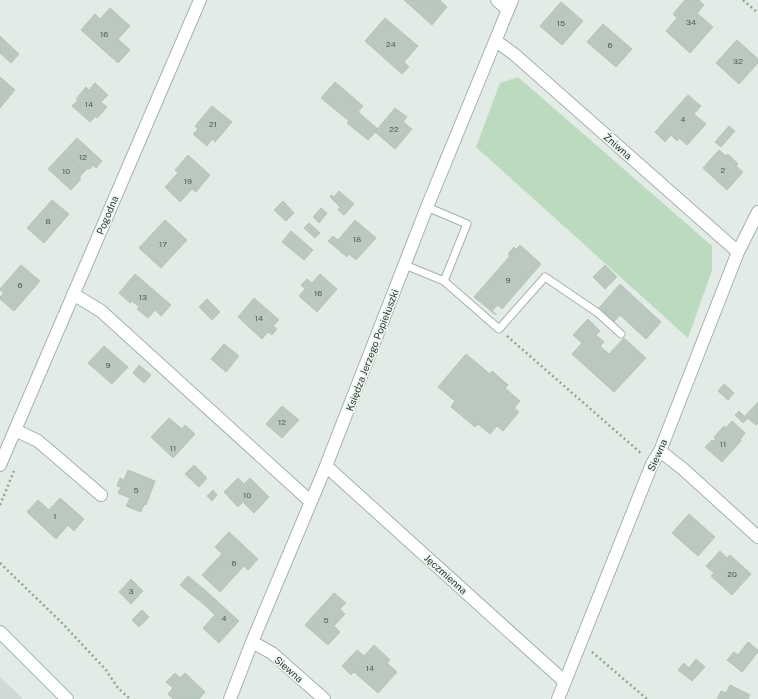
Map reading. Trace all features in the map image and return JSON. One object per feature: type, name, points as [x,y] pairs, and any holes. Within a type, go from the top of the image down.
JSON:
[{"type":"street","name":"Pogodna","points":[[0,465],[200,0]]},
{"type":"street","points":[[497,0],[510,5]]},
{"type":"street","name":"Księdza Jerzego Popiełuszki","points":[[230,699],[252,642],[326,466],[404,265],[510,5]]},
{"type":"street","name":"Żniwna","points":[[496,41],[514,54],[738,252]]},
{"type":"street","name":"Siewna","points":[[558,699],[652,464],[660,450],[738,252],[758,212]]},
{"type":"street","points":[[73,294],[101,311],[311,502]]},
{"type":"street","points":[[15,430],[38,441],[100,495]]},
{"type":"street","points":[[660,450],[758,537]]},
{"type":"street","name":"Jęczmienna","points":[[326,466],[565,682]]},
{"type":"street","points":[[0,632],[67,699]]},
{"type":"street","name":"Siewna","points":[[252,642],[272,653],[324,699]]},
{"type":"lane","points":[[427,208],[467,224],[444,281]]},
{"type":"lane","points":[[404,265],[444,281],[499,329],[545,277],[598,312],[621,334]]},
{"type":"path","points":[[743,0],[758,13]]},
{"type":"path","points":[[499,329],[652,464]]},
{"type":"path","points":[[0,563],[62,622],[106,670],[118,688],[130,699]]},
{"type":"path","points":[[581,642],[647,699]]},
{"type":"shaded area","points":[[0,677],[23,699],[0,699]]},
{"type":"green space","points":[[518,77],[712,246],[712,270],[688,338],[476,147],[500,83]]},
{"type":"building","points":[[404,0],[440,0],[447,7],[432,25]]},
{"type":"building","points":[[685,0],[699,0],[704,5],[697,13],[713,27],[690,53],[666,31],[677,18],[673,14]]},
{"type":"building","points":[[561,2],[583,21],[562,45],[540,26]]},
{"type":"building","points":[[110,8],[130,26],[118,39],[130,50],[118,63],[81,30],[95,14],[100,19]]},
{"type":"building","points":[[385,18],[418,46],[404,62],[409,67],[402,74],[365,41]]},
{"type":"building","points":[[603,24],[632,49],[616,67],[587,42]]},
{"type":"building","points":[[0,36],[19,54],[11,63],[0,53]]},
{"type":"building","points":[[737,40],[758,59],[758,63],[739,84],[716,63]]},
{"type":"building","points":[[0,77],[15,90],[0,108]]},
{"type":"building","points":[[335,82],[363,106],[358,112],[378,129],[368,140],[347,123],[349,121],[321,98]]},
{"type":"building","points":[[95,83],[108,95],[101,102],[107,107],[97,118],[96,116],[90,122],[72,106],[78,100],[76,99],[86,87],[89,90]]},
{"type":"building","points":[[688,95],[701,106],[694,114],[706,124],[687,145],[679,138],[677,141],[671,135],[665,142],[655,132]]},
{"type":"building","points":[[212,106],[232,122],[215,142],[212,139],[207,146],[193,134],[198,129],[195,126]]},
{"type":"building","points":[[395,108],[407,117],[403,122],[412,129],[395,149],[375,132]]},
{"type":"building","points":[[729,126],[735,131],[721,147],[715,142]]},
{"type":"building","points":[[77,138],[102,161],[96,168],[93,165],[90,169],[88,168],[84,172],[63,153]]},
{"type":"building","points":[[719,150],[726,156],[728,154],[738,164],[736,166],[743,172],[727,190],[703,168]]},
{"type":"building","points":[[63,153],[84,172],[79,178],[81,179],[71,190],[48,169]]},
{"type":"building","points":[[188,155],[210,175],[196,192],[192,189],[180,202],[165,187],[178,173],[175,170]]},
{"type":"building","points":[[339,191],[354,204],[344,215],[338,210],[340,207],[330,197],[331,195],[334,197]]},
{"type":"building","points":[[52,200],[69,214],[44,243],[27,228]]},
{"type":"building","points":[[283,201],[294,213],[286,221],[274,210]]},
{"type":"building","points":[[321,208],[327,213],[319,223],[313,217]]},
{"type":"building","points":[[165,220],[187,240],[161,268],[139,248]]},
{"type":"building","points":[[355,220],[376,238],[356,260],[349,254],[347,257],[328,241],[333,236],[338,240]]},
{"type":"building","points":[[309,223],[320,233],[315,238],[304,228]]},
{"type":"building","points":[[291,231],[313,250],[304,260],[282,242]]},
{"type":"building","points":[[520,245],[541,264],[502,309],[498,305],[492,311],[496,315],[474,297],[510,256],[508,254],[514,247],[516,249]]},
{"type":"building","points":[[21,265],[40,281],[14,311],[0,299],[4,293],[0,289]]},
{"type":"building","points":[[605,265],[617,277],[605,289],[593,277]]},
{"type":"building","points":[[135,274],[171,305],[161,316],[155,310],[148,318],[137,309],[139,307],[132,301],[130,303],[119,293]]},
{"type":"building","points":[[320,274],[337,289],[317,312],[299,296],[305,289],[301,285],[307,279],[312,283]]},
{"type":"building","points":[[620,284],[661,322],[646,339],[620,315],[614,322],[599,308]]},
{"type":"building","points":[[254,298],[279,320],[273,326],[277,329],[272,335],[268,332],[262,339],[238,317]]},
{"type":"building","points":[[207,299],[220,312],[212,320],[199,307]]},
{"type":"building","points":[[588,319],[600,331],[596,335],[604,342],[600,346],[609,354],[624,338],[646,358],[614,392],[572,354],[582,343],[573,335]]},
{"type":"building","points":[[224,344],[239,356],[226,372],[211,359]]},
{"type":"building","points":[[104,346],[128,367],[112,384],[88,363]]},
{"type":"building","points":[[466,354],[490,374],[492,371],[508,385],[505,388],[520,401],[514,408],[519,412],[503,431],[497,426],[490,434],[478,424],[475,427],[451,407],[455,401],[438,387]]},
{"type":"building","points":[[139,365],[151,375],[144,383],[133,373]]},
{"type":"building","points":[[724,384],[734,393],[728,400],[718,391]]},
{"type":"building","points":[[758,402],[758,423],[756,425],[745,416]]},
{"type":"building","points":[[282,406],[299,420],[282,438],[266,424]]},
{"type":"building","points":[[739,411],[747,419],[743,423],[735,415]]},
{"type":"building","points":[[169,418],[182,429],[185,425],[195,434],[173,458],[151,437]]},
{"type":"building","points":[[732,421],[745,433],[740,440],[741,441],[722,462],[705,447],[712,440],[713,441],[716,439],[714,437],[724,426],[726,428]]},
{"type":"building","points":[[194,465],[207,478],[199,487],[185,474]]},
{"type":"building","points":[[128,470],[155,481],[146,505],[144,504],[141,512],[126,506],[130,498],[118,493],[121,487],[117,486],[120,478],[124,480]]},
{"type":"building","points":[[238,478],[244,484],[250,478],[269,497],[254,513],[243,502],[238,507],[224,492]]},
{"type":"building","points":[[213,490],[217,495],[212,501],[207,496]]},
{"type":"building","points":[[60,498],[84,519],[74,531],[68,525],[56,539],[27,512],[38,500],[49,510]]},
{"type":"building","points":[[689,514],[715,537],[698,556],[672,533]]},
{"type":"building","points":[[229,532],[258,559],[248,570],[244,566],[220,592],[202,575],[222,554],[215,547]]},
{"type":"building","points":[[720,551],[727,558],[730,555],[751,574],[732,595],[711,576],[714,573],[706,566]]},
{"type":"building","points":[[188,576],[206,591],[198,600],[180,585]]},
{"type":"building","points":[[131,579],[143,591],[131,604],[119,592]]},
{"type":"building","points":[[206,591],[239,621],[219,643],[203,628],[215,615],[199,600]]},
{"type":"building","points":[[334,593],[346,603],[340,609],[345,614],[334,626],[340,632],[328,645],[305,625]]},
{"type":"building","points":[[142,610],[149,617],[139,627],[132,620]]},
{"type":"building","points":[[748,642],[758,650],[758,652],[742,672],[727,660],[734,652],[738,655]]},
{"type":"building","points":[[374,645],[390,660],[387,663],[397,672],[378,693],[354,672],[351,675],[342,666],[357,650],[364,656]]},
{"type":"building","points":[[696,659],[705,667],[692,681],[678,670],[684,663],[689,668]]},
{"type":"building","points":[[175,673],[180,678],[185,673],[205,692],[199,699],[173,699],[168,694],[173,688],[166,682]]},
{"type":"building","points":[[730,685],[750,695],[748,699],[717,699],[721,691],[726,693]]}]
